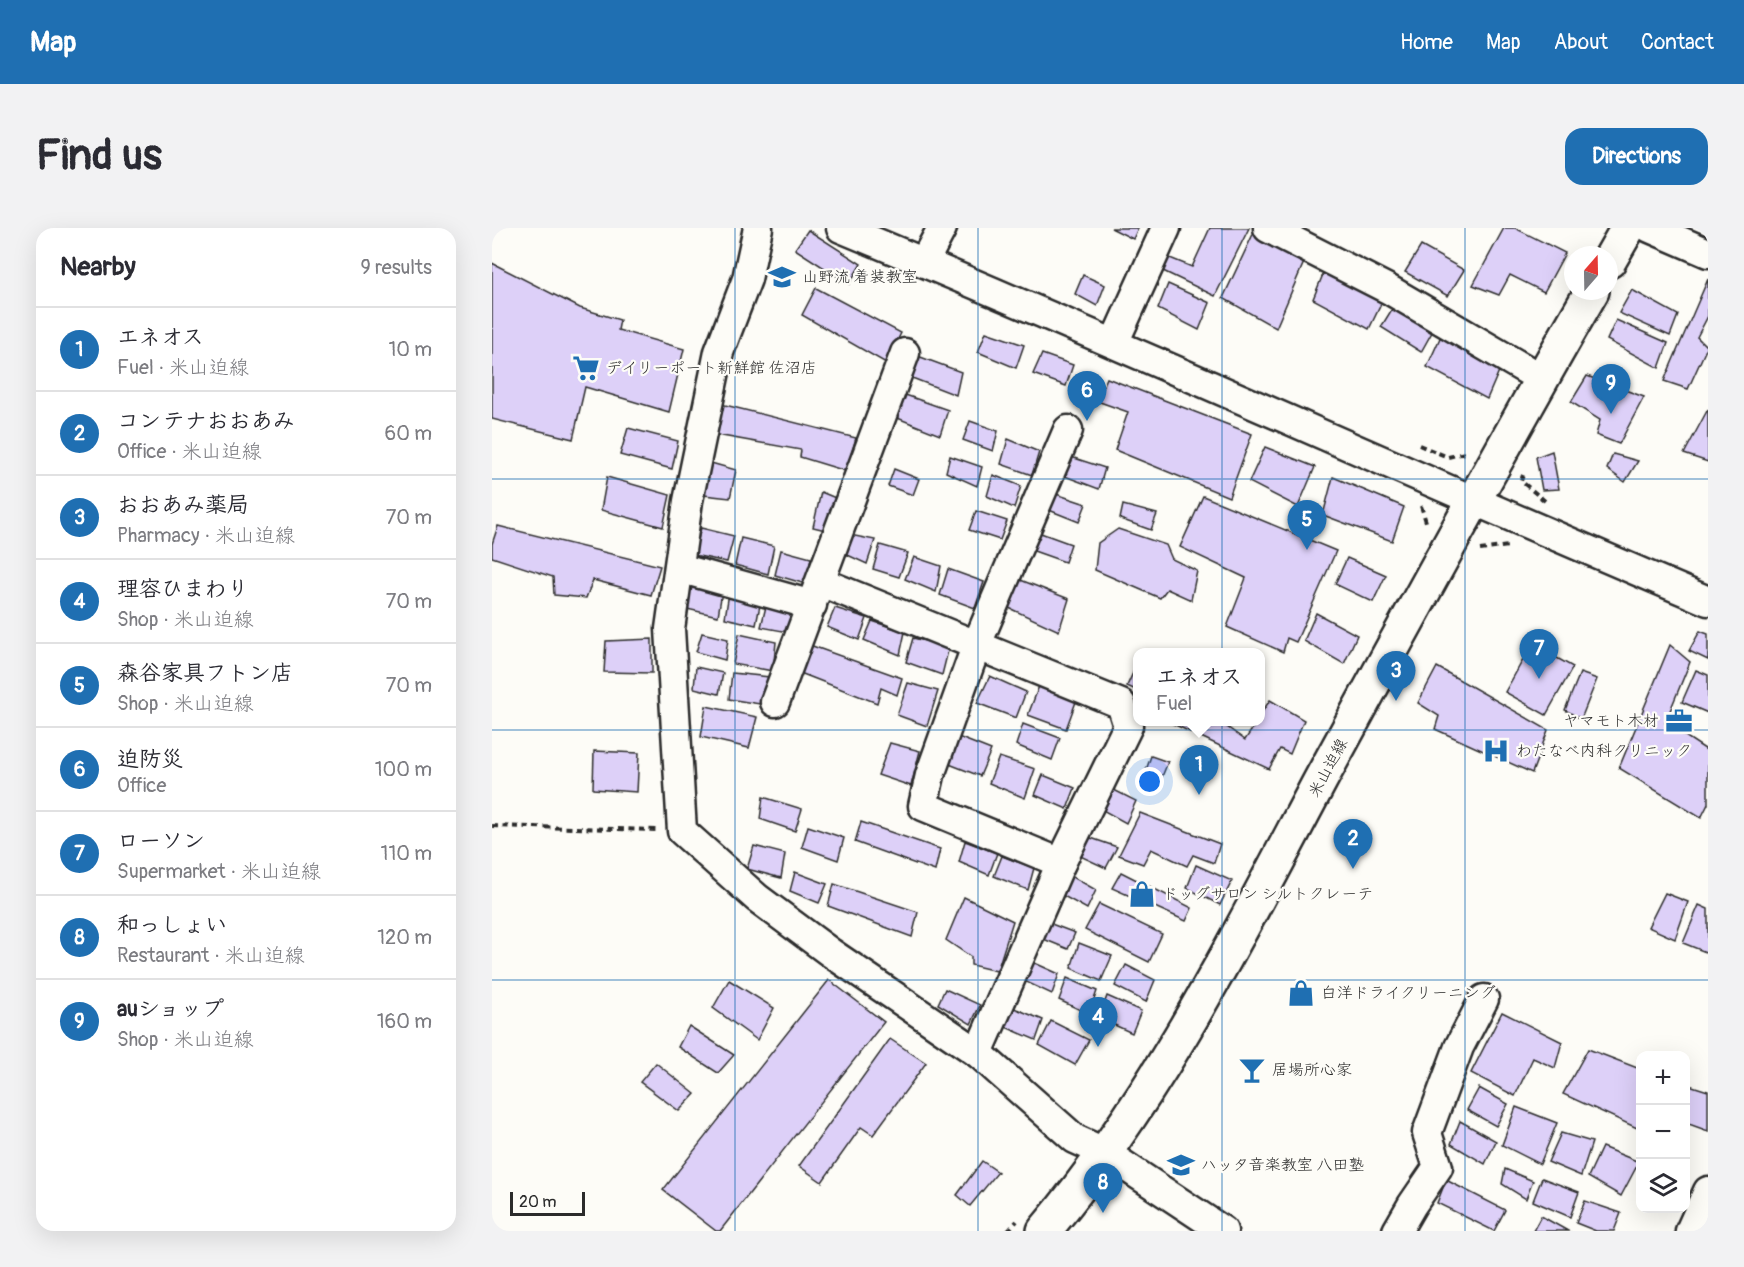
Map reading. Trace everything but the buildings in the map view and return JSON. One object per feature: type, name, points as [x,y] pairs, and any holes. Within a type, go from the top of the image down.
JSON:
[{"type":"main road","points":[[1618,246],[1628,228]]},
{"type":"main road","name":"米山迫線","points":[[1044,1231],[1104,1152],[1196,1012],[1473,502],[1587,300]]},
{"type":"street","points":[[758,228],[747,279],[719,352],[688,501],[670,629],[682,831],[757,898],[831,953],[978,1053],[1075,1138],[1104,1152],[1223,1231]]},
{"type":"street","points":[[841,228],[1114,343],[1473,502],[1708,601]]},
{"type":"street","points":[[924,262],[942,228]]},
{"type":"street","points":[[1114,343],[1166,228]]},
{"type":"street","points":[[1268,228],[1388,289],[1542,379]]},
{"type":"street","points":[[1650,228],[1708,253]]},
{"type":"street","points":[[775,702],[905,353]]},
{"type":"street","points":[[1060,863],[923,806],[930,775],[977,644],[1068,430]]},
{"type":"street","points":[[679,568],[816,594],[977,644],[1121,704],[1128,726],[1060,863],[978,1053]]},
{"type":"street","points":[[1397,1231],[1438,1167],[1427,1133],[1459,1047],[1484,999]]},
{"type":"street","points":[[1690,1231],[1708,1191]]},
{"type":"path","points":[[492,826],[682,831]]},
{"type":"place","name":"山野流 着装教室","points":[[782,277]]},
{"type":"place","name":"デイリーポート新鮮館 佐沼店","points":[[586,368]]},
{"type":"place","name":"auショップ","points":[[1611,414]]},
{"type":"place","name":"迫防災","points":[[1087,421]]},
{"type":"place","name":"森谷家具フトン店","points":[[1307,550]]},
{"type":"place","name":"ローソン","points":[[1539,679]]},
{"type":"place","name":"おおあみ薬局","points":[[1396,701]]},
{"type":"place","name":"ヤマモト木材","points":[[1679,721]]},
{"type":"place","name":"わたなべ内科クリニック","points":[[1496,751]]},
{"type":"place","name":"エネオス","points":[[1199,795]]},
{"type":"place","name":"コンテナおおあみ","points":[[1353,869]]},
{"type":"place","name":"ドッグサロン シルトクレーテ","points":[[1142,894]]},
{"type":"place","name":"白洋ドライクリーニング","points":[[1301,993]]},
{"type":"place","name":"理容ひまわり","points":[[1098,1047]]},
{"type":"place","name":"居場所心家","points":[[1252,1070]]},
{"type":"place","name":"ハッタ音楽教室 八田塾","points":[[1181,1165]]},
{"type":"place","name":"和っしょい","points":[[1103,1213]]}]
